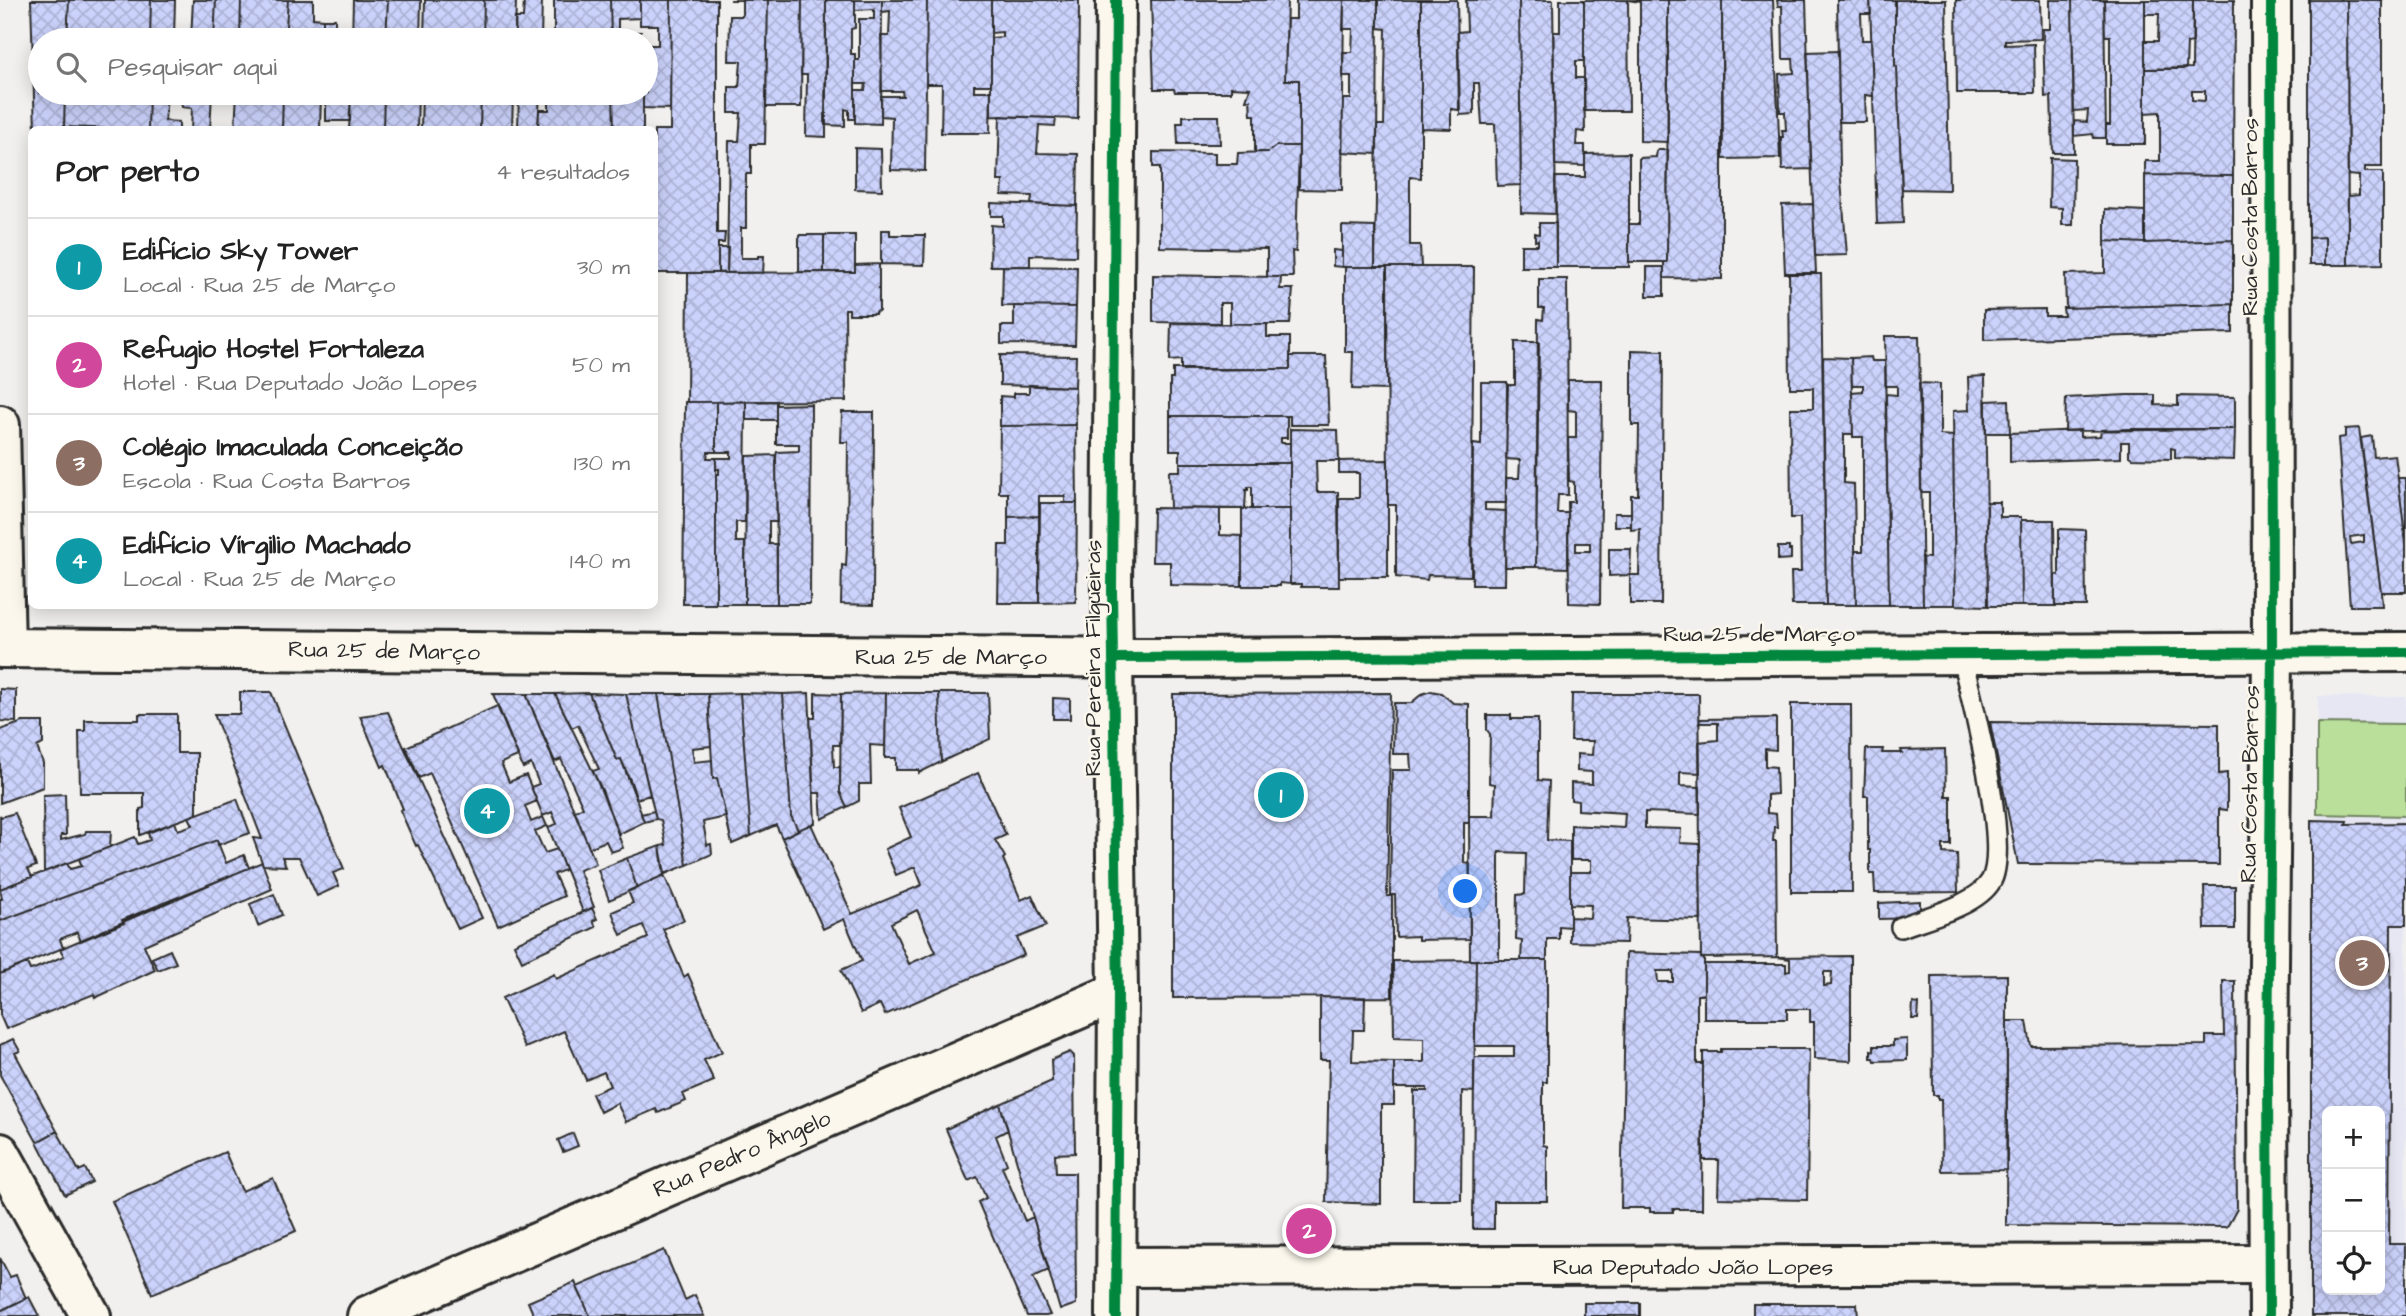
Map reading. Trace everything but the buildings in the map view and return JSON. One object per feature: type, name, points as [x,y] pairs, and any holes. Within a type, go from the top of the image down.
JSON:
[{"type":"street","name":"Rua Pereira Filgueiras","points":[[1115,0],[1113,658],[1118,992],[1116,1316]]},
{"type":"street","name":"Rua Costa Barros","points":[[2269,1316],[2271,0]]},
{"type":"street","points":[[0,425],[3,648]]},
{"type":"street","name":"Rua 25 de Março","points":[[3,648],[1113,658],[2406,652]]},
{"type":"street","name":"Rua Pedro Ângelo","points":[[367,1316],[1118,992]]},
{"type":"street","points":[[0,1153],[91,1316]]},
{"type":"street","name":"Rua Deputado João Lopes","points":[[1118,1267],[2269,1264]]},
{"type":"lane","points":[[1901,927],[1975,897],[1990,882],[1997,863],[1989,786],[1961,654]]},
{"type":"shaded area","points":[[2318,696],[2406,697],[2406,1316],[2316,1316]]},
{"type":"green space","points":[[2317,723],[2406,724],[2406,816],[2317,814]]},
{"type":"cycle path","points":[[1116,0],[1112,591],[1118,992],[1116,1316]]},
{"type":"cycle path","points":[[2269,1316],[2271,0]]},
{"type":"cycle path","points":[[1113,658],[2406,652]]},
{"type":"place","name":"Edifício Sky Tower","points":[[1281,795]]},
{"type":"place","name":"Edifício Vírgilio Machado","points":[[487,811]]},
{"type":"place","name":"Colégio Imaculada Conceição","points":[[2362,963]]},
{"type":"place","name":"Refugio Hostel Fortaleza","points":[[1309,1231]]}]
